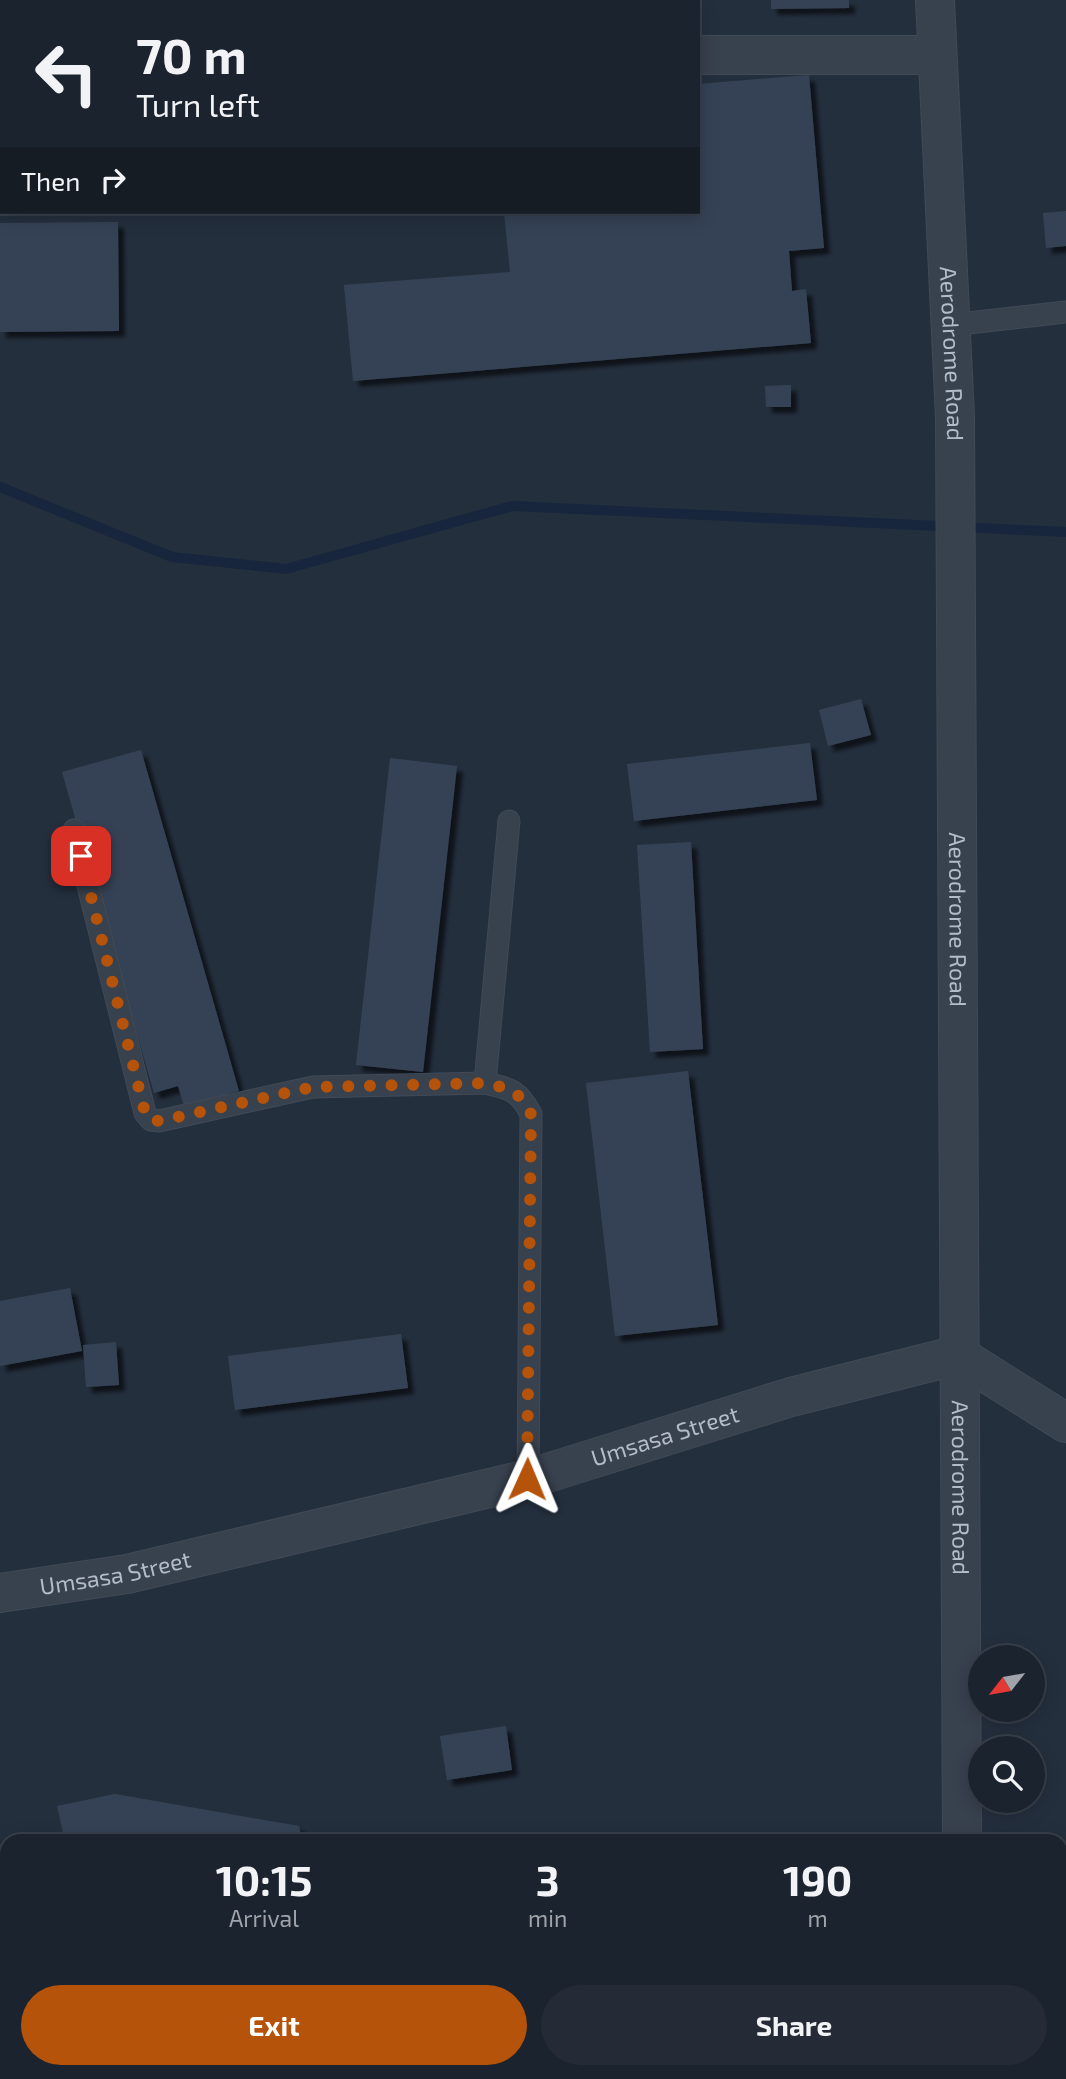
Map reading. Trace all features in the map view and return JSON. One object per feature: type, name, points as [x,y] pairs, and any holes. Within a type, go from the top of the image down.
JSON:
[{"type":"street","name":"Aerodrome Road","points":[[935,0],[955,417],[958,1355],[967,1834]]},
{"type":"street","points":[[700,55],[937,55]]},
{"type":"street","points":[[958,1355],[1066,1423]]},
{"type":"street","name":"Umsasa Street","points":[[0,1593],[127,1574],[527,1479],[791,1397],[958,1355]]},
{"type":"lane","points":[[951,325],[1066,312]]},
{"type":"lane","points":[[485,1083],[509,821]]},
{"type":"lane","points":[[74,830],[145,1113],[151,1120],[159,1121],[313,1087],[485,1083],[506,1088],[522,1097],[531,1114],[527,1479]]},
{"type":"building","points":[[771,0],[849,0],[849,8],[771,9]]},
{"type":"building","points":[[809,75],[824,248],[789,251],[792,291],[806,289],[811,343],[353,381],[344,285],[510,272],[504,214],[700,214],[700,84]]},
{"type":"building","points":[[1066,211],[1066,246],[1046,248],[1043,213]]},
{"type":"building","points":[[118,222],[119,331],[0,332],[0,223]]},
{"type":"building","points":[[791,385],[791,407],[766,407],[765,386]]},
{"type":"building","points":[[861,699],[871,735],[828,746],[819,710]]},
{"type":"building","points":[[810,743],[817,800],[634,821],[627,764]]},
{"type":"building","points":[[141,750],[239,1091],[184,1106],[178,1086],[154,1093],[62,772]]},
{"type":"building","points":[[390,758],[457,766],[423,1072],[356,1065]]},
{"type":"building","points":[[691,842],[703,1049],[650,1052],[637,845]]},
{"type":"building","points":[[688,1071],[718,1325],[615,1336],[586,1083]]},
{"type":"building","points":[[70,1288],[82,1351],[0,1366],[0,1301]]},
{"type":"building","points":[[401,1334],[408,1388],[235,1410],[228,1356]]},
{"type":"building","points":[[116,1342],[119,1385],[86,1387],[83,1345]]},
{"type":"building","points":[[506,1726],[512,1770],[447,1780],[440,1736]]},
{"type":"building","points":[[115,1794],[299,1826],[301,1834],[63,1834],[57,1806]]},
{"type":"waterway","points":[[0,487],[172,557],[286,569],[512,506],[1066,532]]},
{"type":"route","points":[[81,856],[145,1113],[151,1120],[159,1121],[313,1087],[485,1083],[506,1088],[522,1097],[531,1114],[527,1479]]}]
